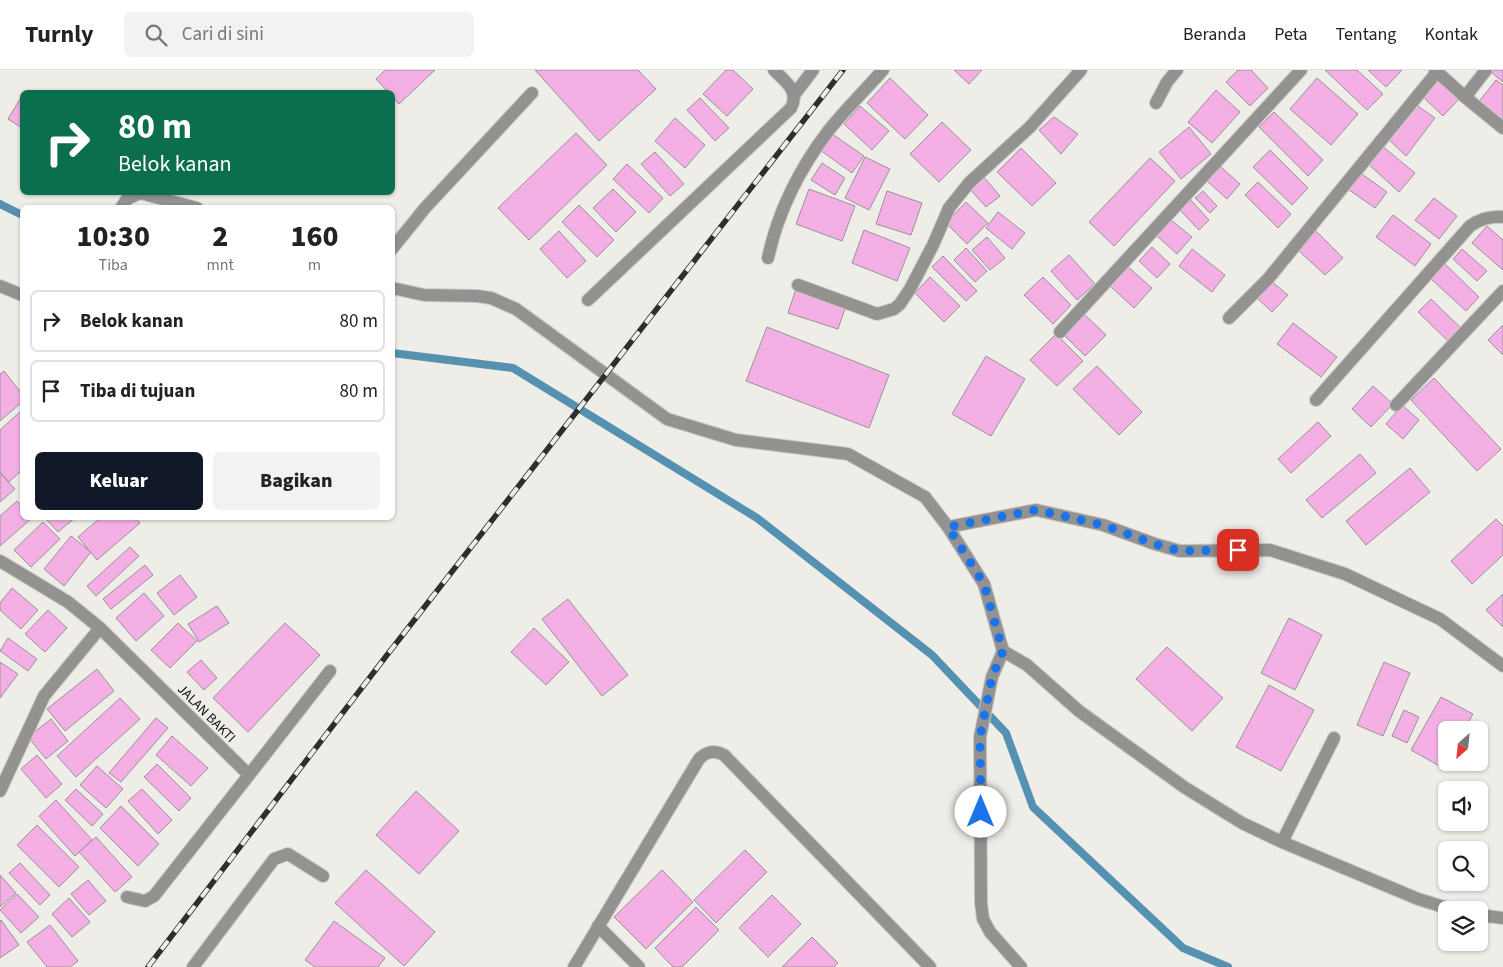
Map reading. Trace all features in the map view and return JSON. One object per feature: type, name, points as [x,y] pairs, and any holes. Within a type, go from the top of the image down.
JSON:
[{"type":"street","points":[[774,70],[792,89],[794,95]]},
{"type":"street","points":[[588,300],[791,108],[794,95],[813,70]]},
{"type":"street","points":[[768,258],[775,228],[784,204],[813,154],[830,129],[883,70]]},
{"type":"street","points":[[798,285],[877,314],[894,310],[910,289],[933,245],[949,208],[969,183],[1030,127],[1081,70]]},
{"type":"street","points":[[1156,103],[1167,82],[1177,70]]},
{"type":"street","points":[[1060,332],[1301,70]]},
{"type":"street","points":[[1465,97],[1486,70]]},
{"type":"street","points":[[1229,318],[1268,279],[1436,71],[1503,128]]},
{"type":"street","points":[[395,245],[425,208],[532,93]]},
{"type":"street","points":[[123,205],[130,197],[135,195]]},
{"type":"street","points":[[148,195],[186,205]]},
{"type":"street","points":[[1316,400],[1470,226],[1477,221],[1487,218],[1503,217]]},
{"type":"street","points":[[0,286],[20,294]]},
{"type":"street","points":[[395,289],[424,294],[477,296],[504,303],[516,309],[667,419],[736,440],[848,454],[925,497],[948,527],[984,584],[1003,651],[992,677],[980,737],[981,903],[983,919],[994,937],[1021,967]]},
{"type":"street","points":[[1396,405],[1503,291]]},
{"type":"street","points":[[948,527],[1036,510],[1103,525],[1180,551],[1270,550],[1345,574],[1440,619],[1503,666]]},
{"type":"street","name":"JALAN BAKTI","points":[[0,561],[68,602],[100,628],[249,775]]},
{"type":"street","points":[[0,791],[44,696],[100,628]]},
{"type":"street","points":[[1003,651],[1027,664],[1079,711],[1184,787],[1242,823],[1282,842],[1438,905]]},
{"type":"street","points":[[127,897],[145,901],[154,896],[330,671]]},
{"type":"street","points":[[1282,842],[1334,738]]},
{"type":"street","points":[[574,967],[700,758],[714,751],[724,755],[930,967]]},
{"type":"street","points":[[193,967],[274,859],[288,854],[323,876]]},
{"type":"street","points":[[1488,917],[1503,918]]},
{"type":"street","points":[[598,926],[640,967]]},
{"type":"building","points":[[385,70],[435,70],[399,104],[395,100],[395,90],[386,90],[376,79]]},
{"type":"building","points":[[535,70],[638,70],[656,89],[599,141]]},
{"type":"building","points":[[726,70],[733,70],[753,89],[727,116],[703,94]]},
{"type":"building","points":[[954,70],[982,70],[969,84]]},
{"type":"building","points":[[1238,70],[1251,70],[1268,88],[1250,106],[1226,82]]},
{"type":"building","points":[[1325,70],[1357,70],[1383,94],[1367,110]]},
{"type":"building","points":[[1368,70],[1402,70],[1386,87]]},
{"type":"building","points":[[1495,70],[1503,70],[1503,82],[1492,73]]},
{"type":"building","points":[[1437,77],[1461,97],[1443,116],[1422,96]]},
{"type":"building","points":[[890,78],[928,115],[905,139],[867,103]]},
{"type":"building","points":[[1317,78],[1358,114],[1331,145],[1290,109]]},
{"type":"building","points":[[1496,80],[1503,85],[1503,124],[1477,104]]},
{"type":"building","points":[[1216,90],[1240,112],[1212,143],[1188,122]]},
{"type":"building","points":[[700,98],[729,128],[715,141],[687,110]]},
{"type":"building","points":[[20,99],[20,127],[8,119]]},
{"type":"building","points":[[1415,104],[1435,118],[1406,156],[1387,138]]},
{"type":"building","points":[[860,106],[889,131],[872,150],[844,124]]},
{"type":"building","points":[[1274,112],[1323,160],[1308,176],[1259,127]]},
{"type":"building","points":[[1054,117],[1078,134],[1061,154],[1039,130]]},
{"type":"building","points":[[675,118],[705,145],[685,168],[655,141]]},
{"type":"building","points":[[942,122],[971,150],[939,182],[910,154]]},
{"type":"building","points":[[1189,127],[1211,154],[1181,179],[1159,152]]},
{"type":"building","points":[[576,133],[607,165],[529,240],[498,208]]},
{"type":"building","points":[[831,133],[864,156],[852,173],[820,150]]},
{"type":"building","points":[[1381,145],[1415,173],[1399,192],[1367,163]]},
{"type":"building","points":[[1021,148],[1056,183],[1032,206],[997,172]]},
{"type":"building","points":[[1270,150],[1308,188],[1292,205],[1253,167]]},
{"type":"building","points":[[655,152],[684,184],[670,196],[641,164]]},
{"type":"building","points":[[865,157],[890,169],[869,210],[845,198]]},
{"type":"building","points":[[1150,158],[1175,181],[1114,246],[1089,222]]},
{"type":"building","points":[[822,163],[845,178],[835,195],[811,180]]},
{"type":"building","points":[[627,164],[663,198],[649,213],[613,179]]},
{"type":"building","points":[[1221,167],[1240,184],[1227,199],[1207,181]]},
{"type":"building","points":[[1359,172],[1387,192],[1375,208],[1345,187]]},
{"type":"building","points":[[982,175],[1000,196],[986,207],[968,187]]},
{"type":"building","points":[[1258,182],[1291,214],[1278,228],[1245,195]]},
{"type":"building","points":[[613,189],[636,212],[616,232],[593,208]]},
{"type":"building","points":[[809,189],[855,206],[842,241],[796,224]]},
{"type":"building","points":[[887,191],[922,203],[911,235],[876,224]]},
{"type":"building","points":[[1203,191],[1217,206],[1210,213],[1195,198]]},
{"type":"building","points":[[1189,198],[1209,220],[1199,230],[1178,208]]},
{"type":"building","points":[[1434,198],[1457,216],[1439,239],[1415,220]]},
{"type":"building","points":[[966,202],[988,223],[967,244],[946,223]]},
{"type":"building","points":[[579,205],[614,240],[597,257],[562,222]]},
{"type":"building","points":[[998,212],[1025,233],[1012,249],[986,228]]},
{"type":"building","points":[[1393,215],[1431,244],[1415,266],[1376,237]]},
{"type":"building","points":[[1171,220],[1192,237],[1177,254],[1157,236]]},
{"type":"building","points":[[1487,226],[1503,240],[1503,270],[1472,243]]},
{"type":"building","points":[[864,230],[910,248],[897,281],[852,263]]},
{"type":"building","points":[[559,231],[586,261],[567,278],[540,249]]},
{"type":"building","points":[[1316,231],[1343,258],[1325,275],[1299,251]]},
{"type":"building","points":[[987,237],[1005,258],[990,270],[972,250]]},
{"type":"building","points":[[1152,247],[1170,264],[1157,278],[1139,261]]},
{"type":"building","points":[[966,248],[987,271],[975,282],[954,260]]},
{"type":"building","points":[[1192,249],[1225,275],[1212,292],[1179,266]]},
{"type":"building","points":[[1462,249],[1487,271],[1477,281],[1453,259]]},
{"type":"building","points":[[1069,255],[1095,284],[1077,300],[1051,271]]},
{"type":"building","points":[[943,256],[977,291],[966,301],[932,267]]},
{"type":"building","points":[[1444,263],[1479,297],[1466,311],[1430,278]]},
{"type":"building","points":[[1127,266],[1152,288],[1134,308],[1109,285]]},
{"type":"building","points":[[930,277],[960,306],[944,322],[915,293]]},
{"type":"building","points":[[1043,277],[1071,305],[1053,324],[1024,295]]},
{"type":"building","points":[[1271,281],[1288,295],[1272,312],[1256,297]]},
{"type":"building","points":[[796,289],[846,306],[838,329],[788,313]]},
{"type":"building","points":[[1431,299],[1463,330],[1450,343],[1418,312]]},
{"type":"building","points":[[1083,313],[1106,335],[1085,356],[1063,334]]},
{"type":"building","points":[[1293,323],[1337,357],[1321,377],[1277,344]]},
{"type":"building","points":[[1503,325],[1503,355],[1488,340]]},
{"type":"building","points":[[767,327],[889,375],[869,428],[746,381]]},
{"type":"building","points":[[1056,334],[1083,361],[1057,386],[1030,360]]},
{"type":"building","points":[[986,356],[1025,379],[991,436],[952,414]]},
{"type":"building","points":[[1097,366],[1142,412],[1119,435],[1073,389]]},
{"type":"building","points":[[4,371],[20,391],[20,404],[0,421],[0,374]]},
{"type":"building","points":[[1434,378],[1501,449],[1477,471],[1411,400]]},
{"type":"building","points":[[1373,386],[1393,404],[1371,427],[1352,409]]},
{"type":"building","points":[[1402,405],[1419,420],[1403,439],[1386,424]]},
{"type":"building","points":[[20,412],[20,472],[9,482],[0,472],[0,430]]},
{"type":"building","points":[[1318,422],[1331,436],[1291,473],[1278,459]]},
{"type":"building","points":[[1360,454],[1376,473],[1322,518],[1306,500]]},
{"type":"building","points":[[1410,468],[1430,492],[1366,545],[1346,521]]},
{"type":"building","points":[[0,473],[15,489],[0,502]]},
{"type":"building","points":[[17,501],[20,505],[20,520],[30,520],[0,546],[0,516]]},
{"type":"building","points":[[1496,519],[1503,526],[1503,555],[1472,584],[1451,561]]},
{"type":"building","points":[[47,520],[73,520],[58,532]]},
{"type":"building","points":[[98,520],[138,520],[140,523],[97,560],[78,537]]},
{"type":"building","points":[[43,522],[60,539],[31,567],[14,550]]},
{"type":"building","points":[[71,536],[91,552],[64,586],[44,569]]},
{"type":"building","points":[[130,547],[139,556],[96,596],[87,586]]},
{"type":"building","points":[[145,565],[153,575],[111,609],[103,599]]},
{"type":"building","points":[[180,575],[197,597],[174,615],[157,593]]},
{"type":"building","points":[[12,588],[38,610],[21,629],[0,610],[0,603]]},
{"type":"building","points":[[144,593],[164,616],[136,641],[116,618]]},
{"type":"building","points":[[1503,594],[1503,627],[1486,610]]},
{"type":"building","points":[[568,599],[628,675],[602,696],[542,619]]},
{"type":"building","points":[[217,606],[229,623],[199,642],[188,624]]},
{"type":"building","points":[[48,610],[67,628],[45,652],[25,634]]},
{"type":"building","points":[[1289,618],[1322,635],[1295,690],[1261,673]]},
{"type":"building","points":[[178,623],[197,641],[170,668],[151,650]]},
{"type":"building","points":[[285,623],[320,655],[248,732],[213,698]]},
{"type":"building","points":[[534,628],[569,662],[546,685],[511,652]]},
{"type":"building","points":[[8,638],[37,659],[28,671],[0,651]]},
{"type":"building","points":[[1167,647],[1223,698],[1192,731],[1136,679]]},
{"type":"building","points":[[201,660],[217,678],[204,690],[187,672]]},
{"type":"building","points":[[0,662],[18,674],[0,698]]},
{"type":"building","points":[[1384,662],[1410,673],[1383,736],[1357,725]]},
{"type":"building","points":[[97,669],[114,691],[65,731],[47,709]]},
{"type":"building","points":[[1269,685],[1314,710],[1281,771],[1236,747]]},
{"type":"building","points":[[1441,697],[1473,714],[1469,721],[1438,721],[1438,765],[1411,750]]},
{"type":"building","points":[[120,698],[140,719],[76,777],[57,756]]},
{"type":"building","points":[[1404,710],[1419,717],[1407,743],[1392,736]]},
{"type":"building","points":[[156,718],[168,728],[121,782],[109,773]]},
{"type":"building","points":[[51,719],[68,741],[46,759],[28,737]]},
{"type":"building","points":[[172,736],[208,768],[191,786],[156,755]]},
{"type":"building","points":[[37,755],[62,784],[46,798],[21,769]]},
{"type":"building","points":[[157,764],[191,798],[179,811],[144,777]]},
{"type":"building","points":[[97,766],[123,789],[106,808],[80,785]]},
{"type":"building","points":[[76,789],[103,814],[92,826],[65,800]]},
{"type":"building","points":[[142,789],[172,820],[158,834],[128,801]]},
{"type":"building","points":[[416,791],[459,831],[419,874],[376,835]]},
{"type":"building","points":[[56,800],[92,840],[75,856],[39,816]]},
{"type":"building","points":[[121,806],[159,844],[138,866],[100,828]]},
{"type":"building","points":[[37,825],[79,867],[59,887],[17,845]]},
{"type":"building","points":[[96,837],[132,877],[115,892],[79,852]]},
{"type":"building","points":[[745,850],[767,872],[716,923],[694,900]]},
{"type":"building","points":[[20,863],[50,895],[40,905],[9,873]]},
{"type":"building","points":[[366,870],[435,932],[404,966],[335,903]]},
{"type":"building","points":[[662,870],[693,902],[646,949],[614,917]]},
{"type":"building","points":[[0,875],[16,893],[0,907]]},
{"type":"building","points":[[88,880],[106,901],[89,915],[71,894]]},
{"type":"building","points":[[17,894],[39,917],[21,933],[0,910]]},
{"type":"building","points":[[772,895],[801,924],[768,957],[739,928]]},
{"type":"building","points":[[69,898],[90,922],[72,937],[52,914]]},
{"type":"building","points":[[696,907],[719,930],[682,967],[673,967],[655,948]]},
{"type":"building","points":[[0,921],[19,945],[0,958]]},
{"type":"building","points":[[334,921],[385,958],[378,967],[315,967],[305,960]]},
{"type":"building","points":[[50,925],[78,961],[70,967],[47,967],[27,942]]},
{"type":"building","points":[[812,937],[838,963],[834,967],[782,967]]},
{"type":"waterway","points":[[0,204],[20,214]]},
{"type":"waterway","points":[[395,353],[513,368],[757,518],[932,655],[1006,733],[1033,807],[1183,948],[1228,967]]},
{"type":"railway","points":[[148,967],[387,655],[843,70]]},
{"type":"route","points":[[981,812],[980,737],[992,677],[1003,651],[984,584],[948,527],[1036,510],[1103,525],[1180,551],[1238,550]]}]
